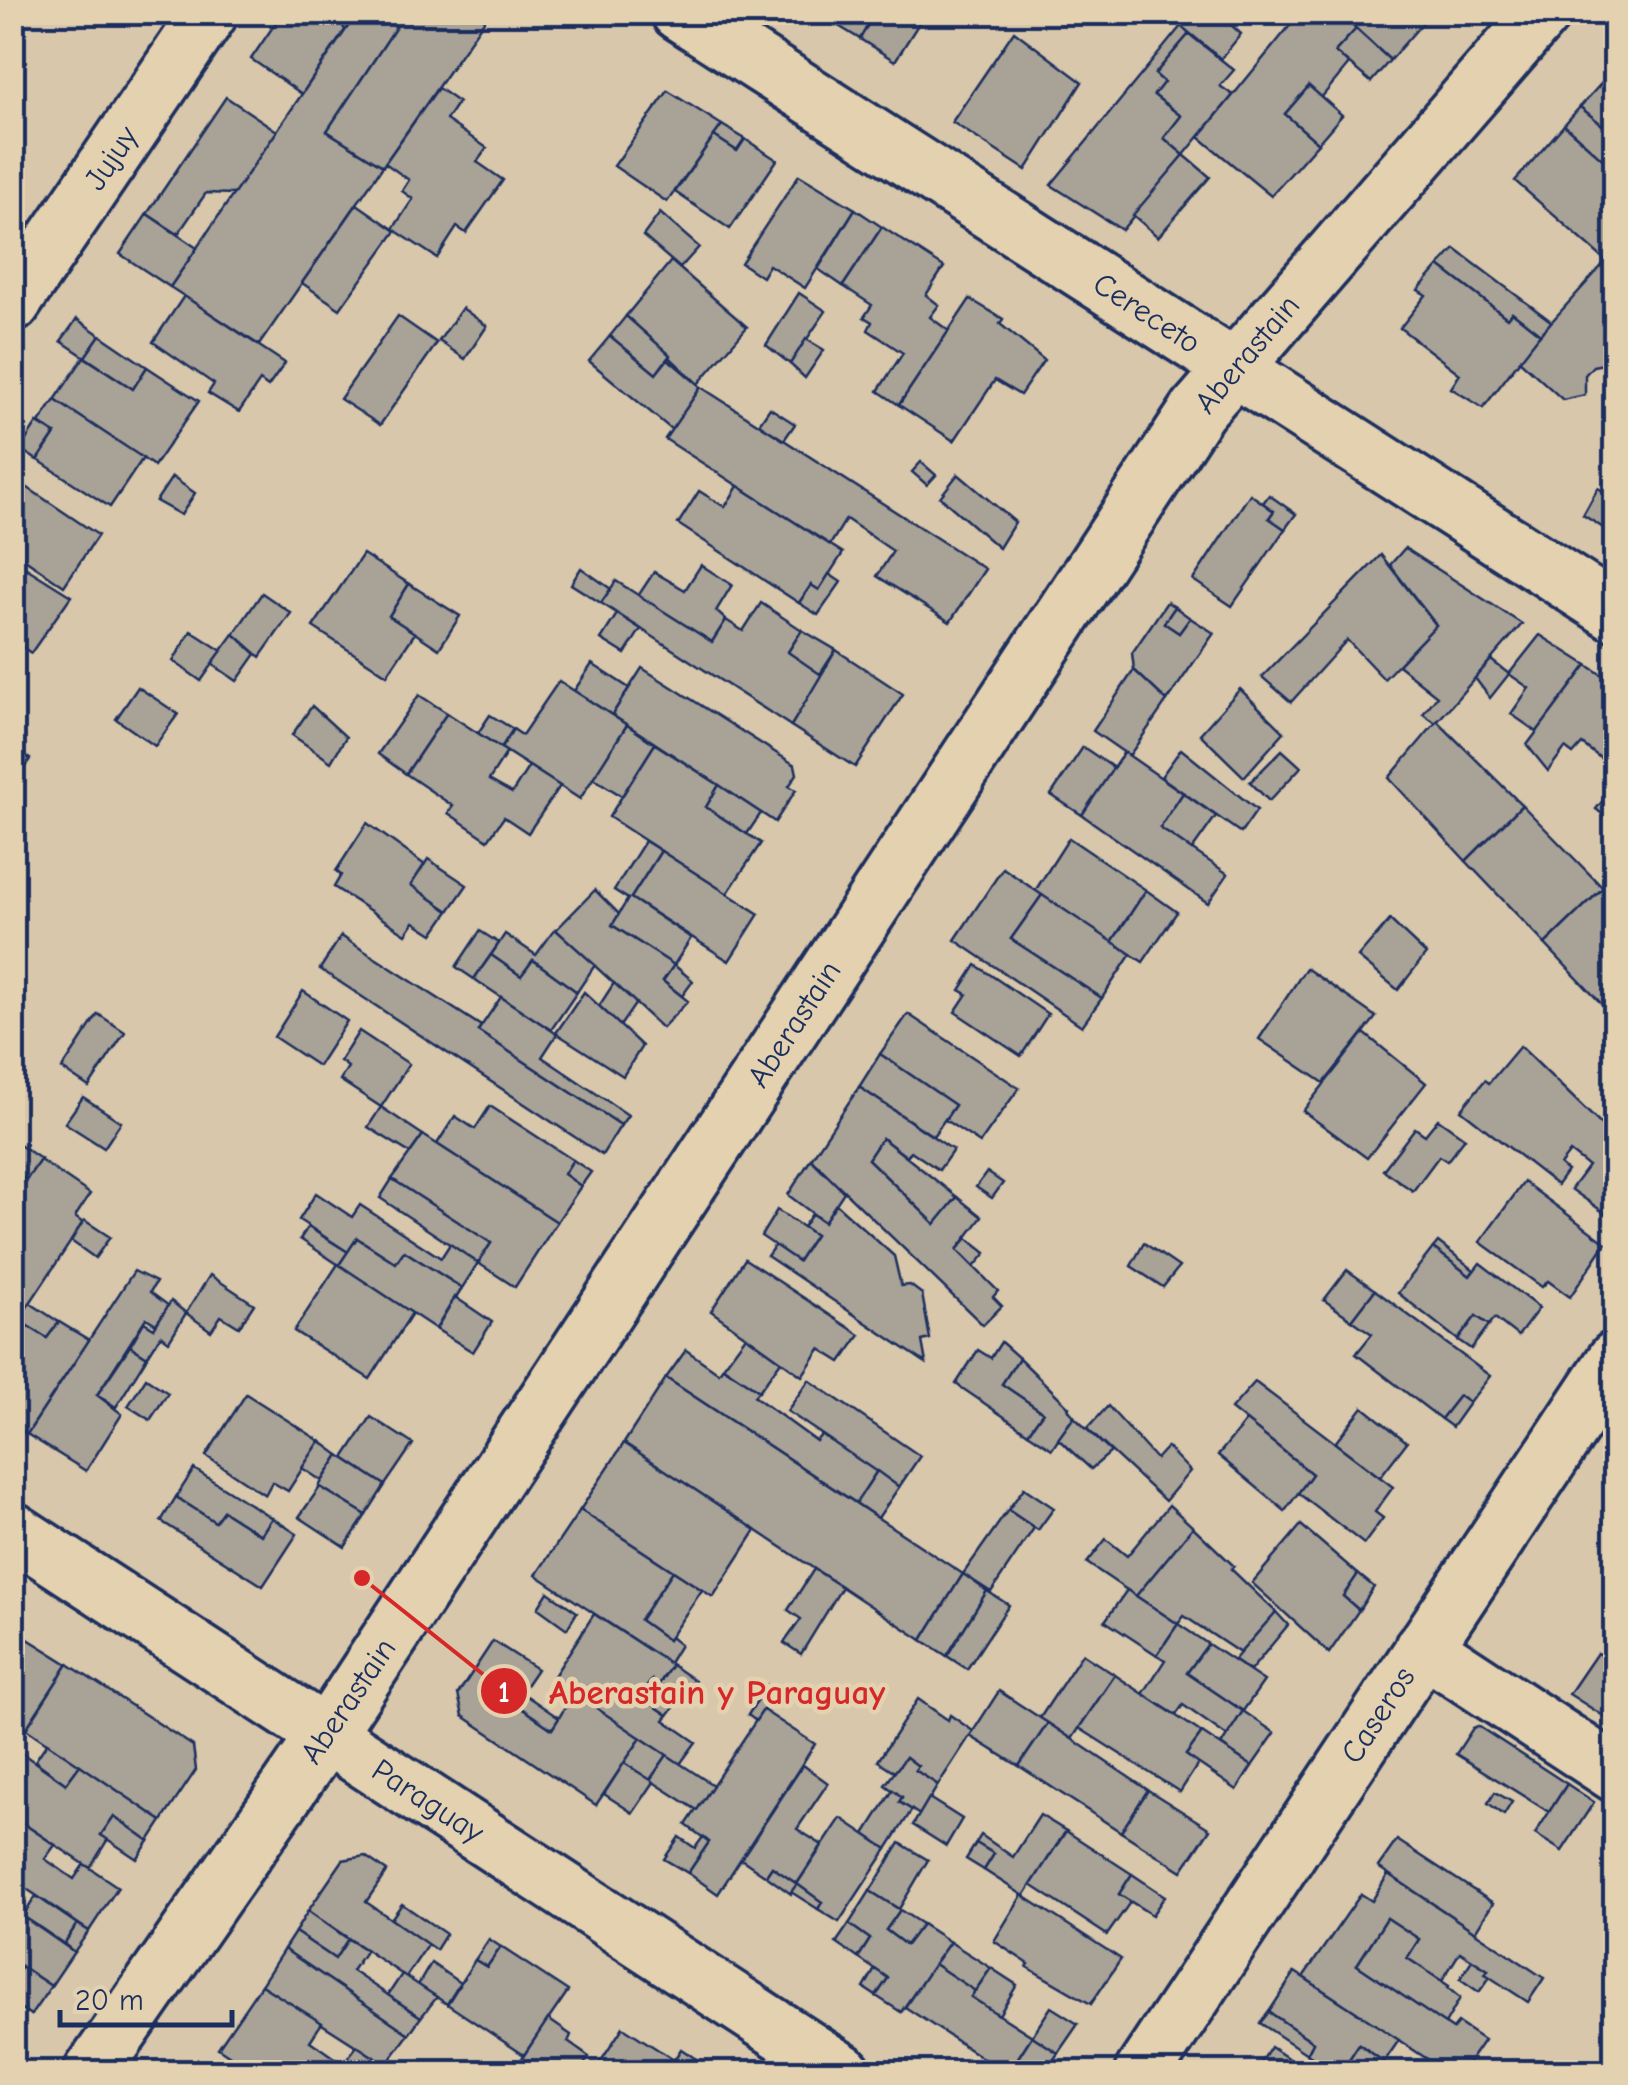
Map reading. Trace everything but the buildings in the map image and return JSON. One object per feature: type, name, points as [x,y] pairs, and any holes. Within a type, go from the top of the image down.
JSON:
[{"type":"street","name":"Jujuy","points":[[12,304],[210,12]]},
{"type":"street","name":"Cereceto","points":[[679,12],[1616,613]]},
{"type":"street","name":"Aberastain","points":[[92,2072],[326,1734],[1187,427],[1543,12]]},
{"type":"street","name":"Caseros","points":[[1143,2072],[1616,1359]]},
{"type":"street","name":"Paraguay","points":[[12,1530],[843,2072]]},
{"type":"street","points":[[1423,1647],[1616,1774]]},
{"type":"place","name":"Aberastain y Paraguay","points":[[362,1578]]}]
